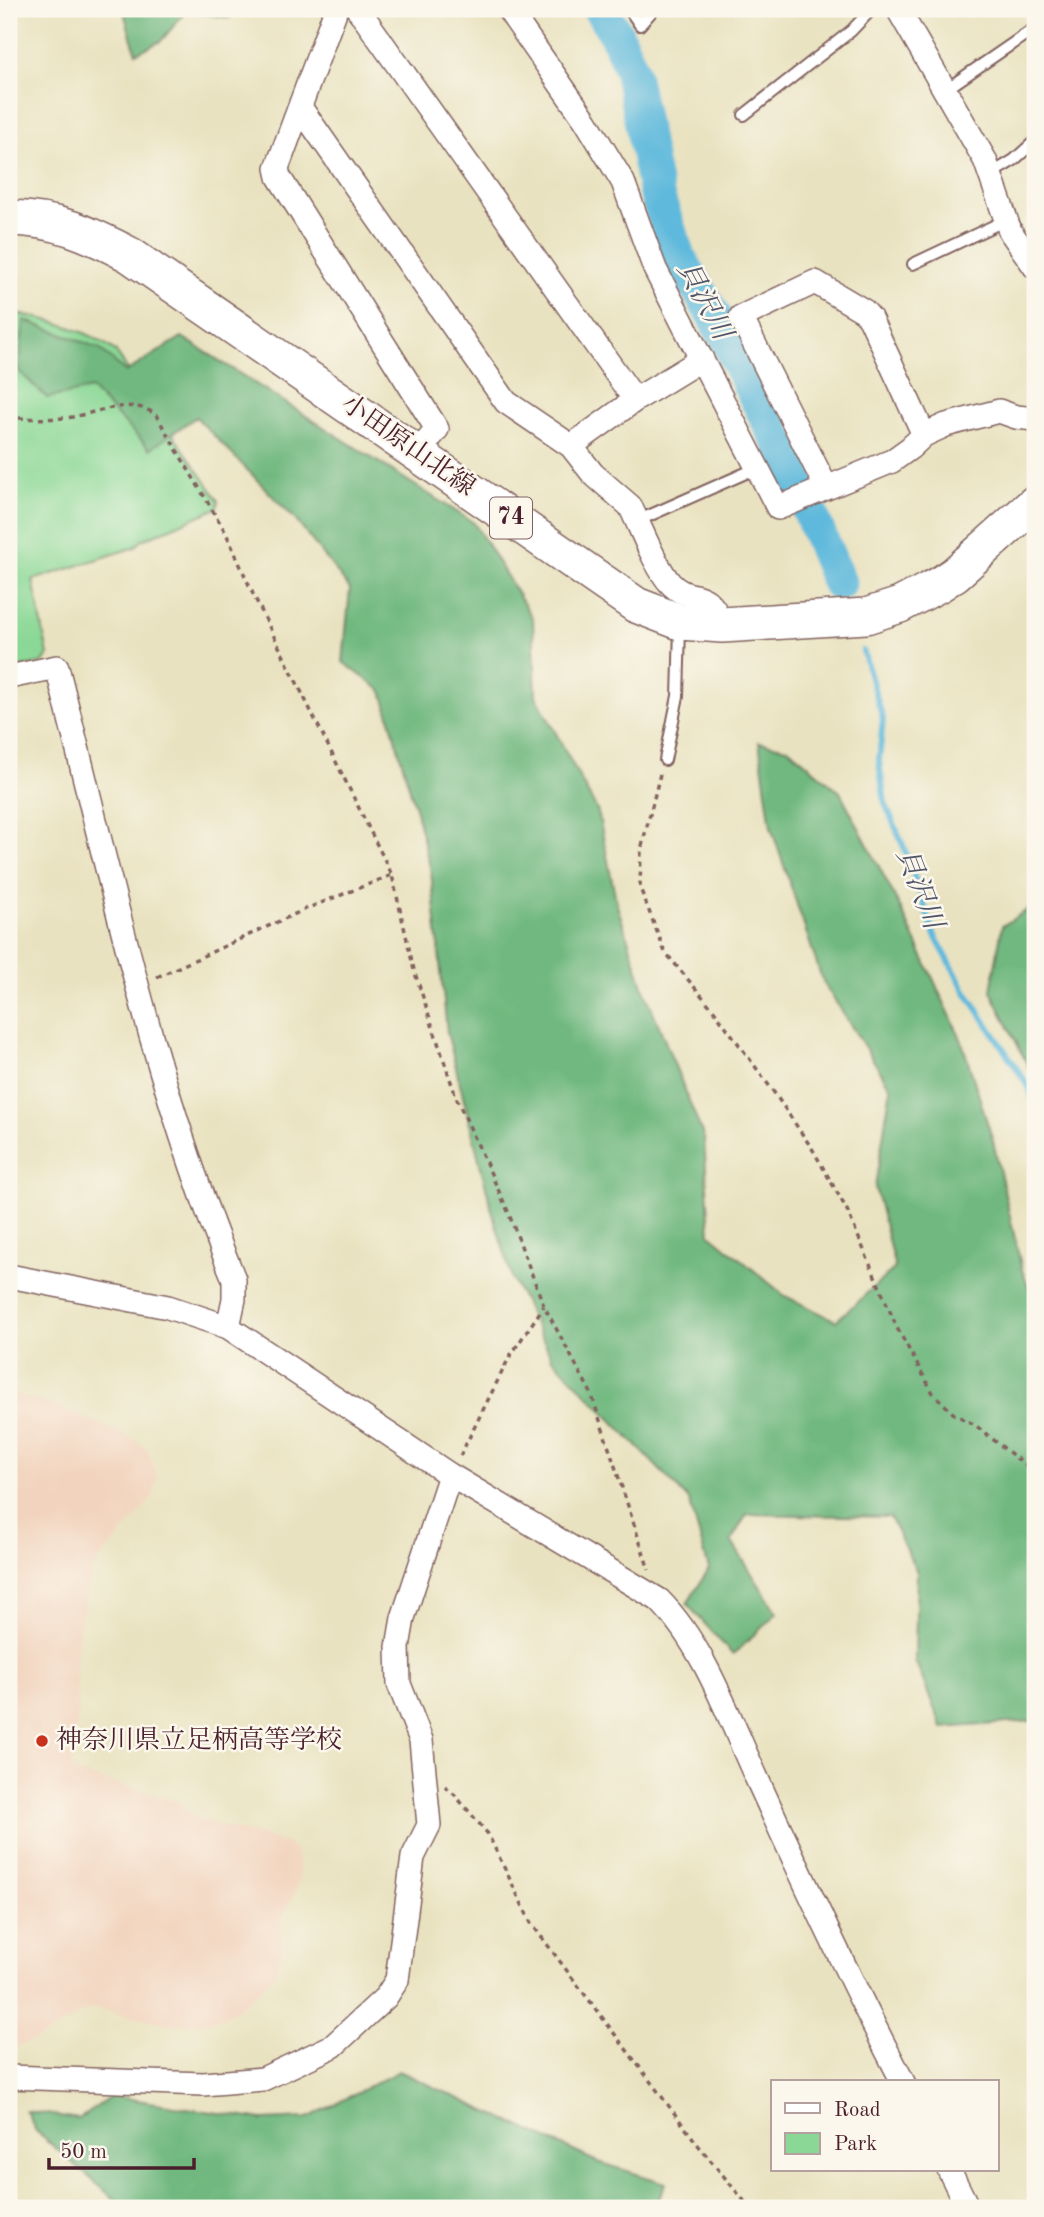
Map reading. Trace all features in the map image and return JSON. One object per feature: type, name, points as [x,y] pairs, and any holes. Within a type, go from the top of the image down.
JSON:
[{"type":"main road","name":"小田原山北線","points":[[9,218],[34,218],[82,230],[130,255],[636,605],[680,622],[722,625],[866,616],[900,606],[954,574],[1030,513]]},
{"type":"street","points":[[336,9],[277,169],[279,177],[437,429],[418,453]]},
{"type":"street","points":[[358,9],[635,400]]},
{"type":"street","points":[[508,9],[586,121],[623,182],[655,269],[778,508],[892,461],[924,435],[946,425],[999,411],[1016,417],[1035,419]]},
{"type":"street","points":[[898,9],[991,174],[1010,231],[1031,253]]},
{"type":"street","points":[[300,107],[506,402],[571,446],[593,474],[622,497],[672,586],[707,599],[715,607],[722,625]]},
{"type":"street","points":[[826,487],[741,317],[815,282],[864,311],[870,318],[924,435]]},
{"type":"street","points":[[571,446],[635,400],[702,359]]},
{"type":"street","points":[[9,677],[57,667],[138,985],[186,1153],[234,1279],[234,1298],[228,1327]]},
{"type":"street","points":[[9,1276],[168,1307],[228,1327],[450,1475],[659,1600],[677,1617],[704,1665],[826,1928],[902,2080]]},
{"type":"street","points":[[9,2077],[204,2084],[263,2079],[332,2046],[386,1997],[397,1980],[413,1857],[429,1825],[421,1740],[399,1684],[398,1647],[402,1618],[450,1475]]},
{"type":"street","points":[[950,2172],[968,2208]]},
{"type":"lane","points":[[629,9],[640,26],[654,9]]},
{"type":"lane","points":[[744,116],[851,31],[872,9]]},
{"type":"lane","points":[[945,90],[1035,28]]},
{"type":"lane","points":[[991,174],[1014,160],[1035,141]]},
{"type":"lane","points":[[912,264],[1006,220]]},
{"type":"lane","points":[[637,521],[757,468]]},
{"type":"lane","points":[[665,760],[678,696],[680,622]]},
{"type":"path","points":[[9,417],[67,417],[129,405],[145,406],[156,415],[226,533],[253,594],[392,875],[414,970],[456,1097],[507,1209],[544,1306],[591,1393],[659,1600]]},
{"type":"path","points":[[665,760],[641,850],[640,888],[664,952],[716,1013],[813,1150],[847,1210],[897,1328],[933,1393],[954,1415],[975,1425],[1035,1473]]},
{"type":"path","points":[[138,985],[307,908],[392,875]]},
{"type":"path","points":[[450,1475],[510,1356],[544,1306]]},
{"type":"path","points":[[425,1770],[455,1795],[488,1834],[531,1923],[702,2150],[750,2208]]},
{"type":"shaded area","name":"神奈川県立足柄高等学校","points":[[9,1392],[59,1407],[135,1440],[146,1449],[157,1479],[153,1497],[92,1569],[80,1622],[76,1655],[78,1711],[71,1771],[177,1801],[197,1819],[286,1843],[295,1850],[300,1872],[297,1888],[283,1916],[280,1930],[282,1953],[275,1973],[256,1994],[228,2015],[209,2022],[179,2025],[95,2008],[37,2039],[9,2049]]},
{"type":"green space","points":[[123,9],[239,9],[229,18],[186,11],[161,41],[136,53]]},
{"type":"green space","points":[[9,313],[64,325],[104,343],[115,351],[219,501],[217,508],[142,540],[135,547],[33,580],[48,655],[43,663],[9,670]]},
{"type":"green space","points":[[24,320],[99,348],[126,372],[182,337],[474,523],[533,619],[536,696],[598,812],[617,905],[644,989],[704,1138],[710,1234],[785,1296],[836,1321],[895,1268],[875,1187],[891,1088],[823,982],[771,827],[759,742],[788,748],[840,792],[898,903],[961,1039],[993,1141],[1022,1270],[1035,1305],[1035,1723],[942,1728],[915,1660],[917,1572],[890,1517],[747,1514],[731,1541],[777,1613],[733,1655],[687,1604],[709,1569],[689,1500],[552,1358],[512,1278],[492,1211],[447,1032],[431,871],[416,811],[382,691],[343,662],[350,589],[294,518],[196,417],[150,449],[91,389],[47,398],[19,371]]},
{"type":"green space","points":[[1035,905],[1035,1080],[991,991],[1002,926]]},
{"type":"green space","points":[[399,2071],[595,2161],[666,2183],[654,2208],[125,2208],[36,2131],[26,2111],[79,2119],[112,2096],[262,2120],[308,2118]]},
{"type":"waterway","name":"貝沢川","points":[[600,9],[615,32],[631,69],[656,193],[678,256],[713,314],[789,461],[839,583]]},
{"type":"waterway","name":"貝沢川","points":[[863,651],[883,719],[879,761],[885,803],[935,936],[966,992],[1029,1087],[1035,1107]]},
{"type":"place","name":"神奈川県立足柄高等学校","points":[[42,1741]]}]
